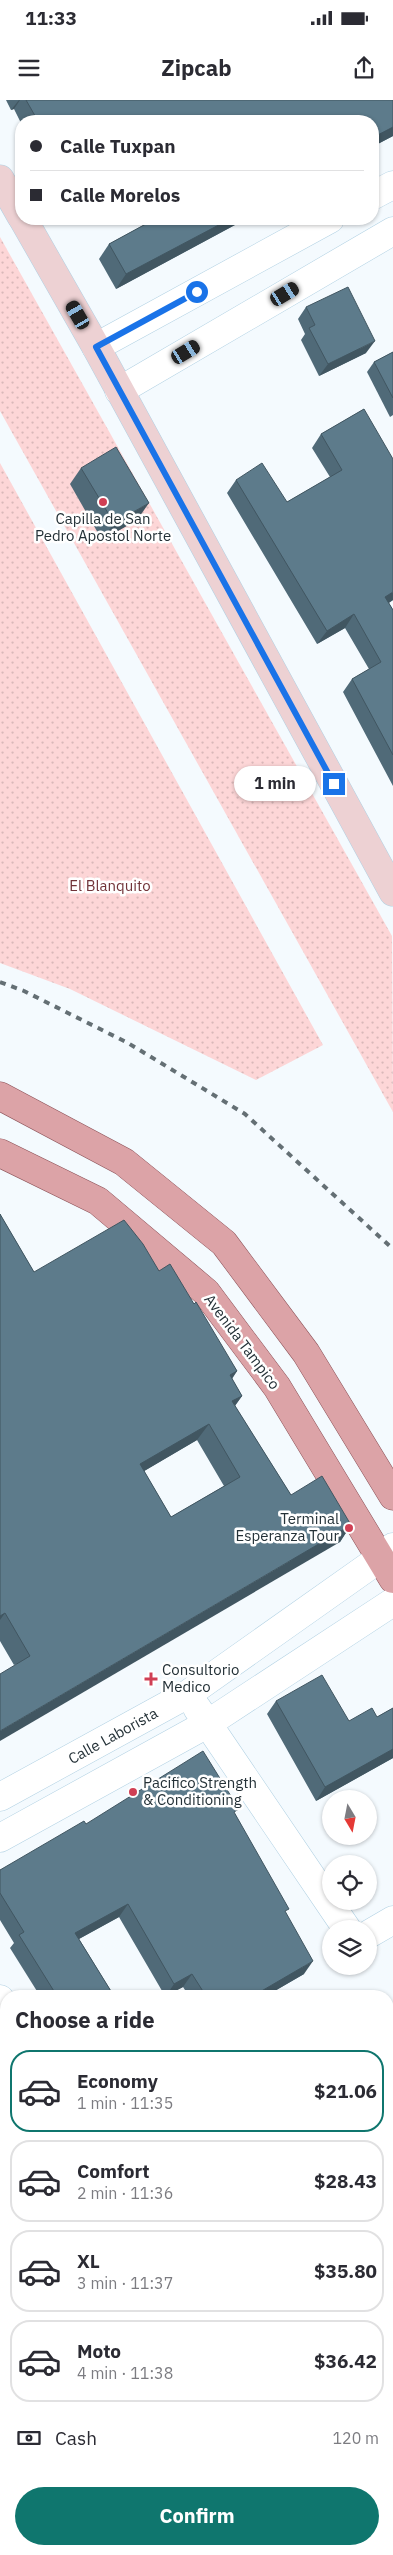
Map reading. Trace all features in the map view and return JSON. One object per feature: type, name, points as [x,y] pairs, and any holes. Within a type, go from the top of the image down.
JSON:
[{"type":"main road","points":[[0,1096],[124,1162],[224,1243],[306,1353],[393,1496]]},
{"type":"main road","name":"Avenida Tampico","points":[[0,1154],[98,1201],[206,1292],[277,1387],[388,1562]]},
{"type":"street","points":[[0,179],[15,205]]},
{"type":"street","points":[[379,193],[393,186]]},
{"type":"street","points":[[27,225],[389,875]]},
{"type":"street","points":[[96,347],[319,225]]},
{"type":"street","points":[[120,391],[393,231]]},
{"type":"street","name":"Calle Laborista","points":[[0,1798],[188,1694],[388,1562]]},
{"type":"street","points":[[0,1838],[207,1724],[393,1602]]},
{"type":"street","points":[[188,1694],[340,1920]]},
{"type":"street","points":[[377,1929],[393,1920]]},
{"type":"green space","points":[[0,237],[392,936],[393,1112],[0,411]]},
{"type":"green space","name":"El Blanquito","points":[[0,463],[323,1045],[256,1080],[70,989],[0,963]]},
{"type":"building","points":[[26,100],[393,100],[393,127],[379,134],[379,115],[35,115]]},
{"type":"building","points":[[144,225],[219,225],[126,274],[109,244]]},
{"type":"building","points":[[348,287],[375,341],[328,364],[309,328],[315,325],[306,307]]},
{"type":"building","points":[[393,352],[393,398],[374,362]]},
{"type":"building","points":[[364,409],[393,459],[393,592],[385,597],[393,610],[393,755],[352,679],[381,662],[354,614],[327,631],[236,480],[262,463],[287,502],[342,470],[321,434]]},
{"type":"building","points":[[116,447],[149,503],[114,523],[81,468]]},
{"type":"building","points":[[0,1214],[34,1272],[124,1220],[143,1244],[159,1271],[170,1264],[194,1304],[196,1302],[237,1371],[230,1375],[242,1396],[232,1401],[291,1495],[322,1476],[351,1525],[0,1731],[0,1674],[30,1656],[5,1613],[0,1616]],"holes":[[[209,1424],[240,1477],[171,1517],[140,1464]]]},
{"type":"building","points":[[322,1675],[349,1721],[372,1708],[377,1717],[393,1708],[393,1749],[325,1787],[276,1701]]},
{"type":"building","points":[[203,1751],[239,1809],[234,1812],[289,1909],[285,1911],[313,1961],[263,1990],[202,1990],[192,1974],[174,1984],[128,1904],[75,1933],[110,1990],[53,1990],[19,1935],[24,1932],[0,1893],[0,1870],[84,1821],[86,1824]]},
{"type":"railway","points":[[0,982],[24,991],[128,1043],[245,1114],[393,1249]]},
{"type":"place","name":"Capilla de San Pedro Apostol Norte","points":[[103,502]]},
{"type":"place","name":"Terminal Esperanza Tour","points":[[349,1528]]},
{"type":"place","name":"Consultorio Medico","points":[[151,1679]]},
{"type":"place","name":"Pacifico Strength & Conditioning","points":[[133,1792]]},
{"type":"route","points":[[197,292],[96,347],[334,784]]}]
